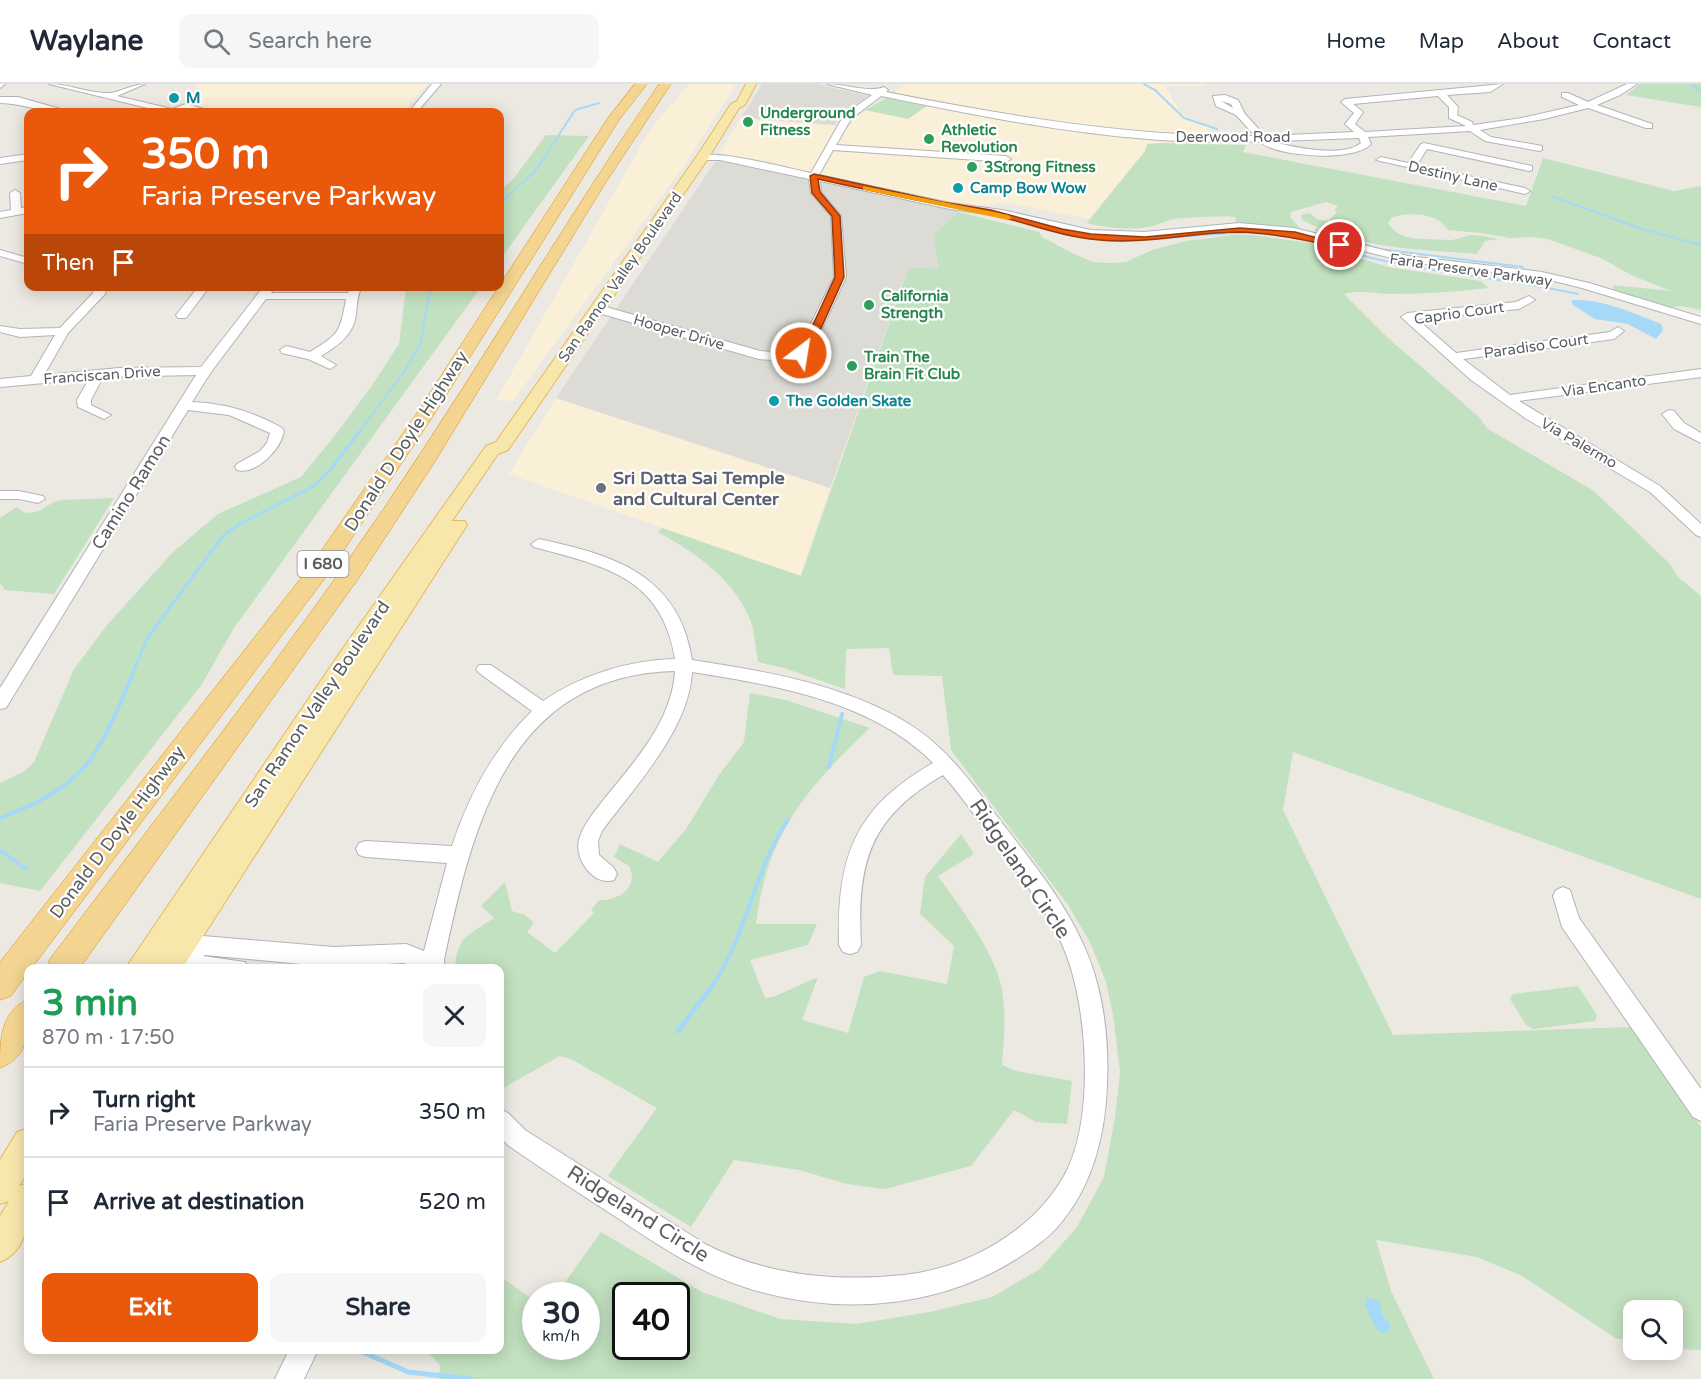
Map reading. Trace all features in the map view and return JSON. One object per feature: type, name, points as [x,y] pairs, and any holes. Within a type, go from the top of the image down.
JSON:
[{"type":"highway","points":[[614,118],[615,111],[633,84]]},
{"type":"highway","name":"Donald D Doyle Highway","points":[[504,291],[614,118],[641,84]]},
{"type":"highway","name":"Donald D Doyle Highway","points":[[65,964],[350,574],[424,463],[597,185],[665,84]]},
{"type":"highway","name":"Donald D Doyle Highway","points":[[0,986],[273,631],[352,523],[504,291]]},
{"type":"highway","points":[[0,1053],[24,1020]]},
{"type":"main road","name":"San Ramon Valley Boulevard","points":[[735,105],[732,103],[744,84]]},
{"type":"main road","name":"San Ramon Valley Boulevard","points":[[165,958],[506,452],[502,446],[703,158],[735,105],[741,104],[752,84]]},
{"type":"main road","points":[[0,1189],[24,1150]]},
{"type":"main road","points":[[0,1246],[24,1205]]},
{"type":"street","points":[[52,84],[151,108]]},
{"type":"street","points":[[107,97],[141,84]]},
{"type":"street","points":[[416,108],[437,84]]},
{"type":"street","name":"Deerwood Road","points":[[831,84],[1002,117],[1175,138],[1261,138],[1527,121],[1591,105],[1633,84]]},
{"type":"street","name":"Deerwood Road","points":[[853,84],[881,92]]},
{"type":"street","points":[[814,176],[847,117],[892,84]]},
{"type":"street","points":[[1240,113],[1261,138],[1307,152],[1353,152],[1366,144],[1360,133],[1350,124],[1359,112],[1345,102],[1443,96],[1490,88],[1499,84]]},
{"type":"street","points":[[1564,84],[1571,88],[1560,92],[1578,101],[1649,126],[1630,115],[1591,105]]},
{"type":"street","name":"Deerwood Road","points":[[1472,126],[1532,114],[1578,101],[1602,93],[1618,84]]},
{"type":"street","points":[[1443,96],[1454,107],[1454,118],[1472,126],[1475,131],[1488,139],[1539,148]]},
{"type":"street","points":[[0,100],[18,100],[51,108]]},
{"type":"street","points":[[1472,181],[1488,139]]},
{"type":"street","points":[[1411,166],[1424,146],[1528,168]]},
{"type":"street","points":[[830,147],[1006,159]]},
{"type":"street","points":[[0,161],[24,157]]},
{"type":"street","name":"Faria Preserve Parkway","points":[[703,158],[720,157],[932,202],[991,212],[1061,232],[1110,239],[1160,238],[1240,230],[1295,235],[1411,263],[1544,279],[1700,324]]},
{"type":"street","name":"Destiny Lane","points":[[1381,160],[1525,192]]},
{"type":"street","name":"Hooper Drive","points":[[599,309],[759,355],[789,357],[806,349],[840,277],[836,216],[816,193],[814,176]]},
{"type":"street","points":[[15,193],[16,212]]},
{"type":"street","points":[[0,215],[24,211]]},
{"type":"street","points":[[0,253],[24,260]]},
{"type":"street","points":[[34,380],[63,331],[100,291]]},
{"type":"street","points":[[182,315],[202,291]]},
{"type":"street","points":[[267,291],[353,291],[348,326],[341,335],[312,356]]},
{"type":"street","name":"Camino Ramon","points":[[0,704],[205,370],[267,291]]},
{"type":"street","name":"Caprio Court","points":[[1453,357],[1407,317],[1519,305],[1529,300]]},
{"type":"street","points":[[4,329],[21,333],[63,331]]},
{"type":"street","name":"Paradiso Court","points":[[1453,357],[1614,335],[1618,331]]},
{"type":"street","points":[[286,350],[312,356],[330,365]]},
{"type":"street","name":"Via Palermo","points":[[1453,357],[1476,377],[1530,415],[1655,489],[1701,532]]},
{"type":"street","name":"Franciscan Drive","points":[[0,383],[98,374],[205,370]]},
{"type":"street","name":"Via Encanto","points":[[1508,399],[1701,373]]},
{"type":"street","points":[[98,374],[84,400],[85,407],[104,415]]},
{"type":"street","points":[[184,406],[221,407],[264,423],[277,431],[277,439],[263,456],[242,467]]},
{"type":"street","points":[[1669,414],[1679,426],[1701,439]]},
{"type":"street","points":[[0,495],[18,495],[38,499]]},
{"type":"street","points":[[539,544],[567,549],[611,564],[635,576],[658,596],[673,616],[682,642],[684,665],[682,687],[675,709],[664,731],[594,827],[588,841],[589,859],[607,874]]},
{"type":"street","name":"Ridgeland Circle","points":[[425,964],[456,855],[485,786],[513,744],[544,710],[583,686],[619,674],[684,665],[749,676],[832,698],[872,712],[921,741],[946,764],[1011,849],[1065,927],[1089,990],[1097,1062],[1094,1121],[1082,1167],[1057,1210],[1017,1245],[976,1268],[918,1288],[860,1291],[801,1287],[743,1275],[685,1249],[517,1138],[504,1125]]},
{"type":"street","points":[[485,669],[544,710]]},
{"type":"street","points":[[850,945],[848,910],[851,876],[865,836],[885,809],[906,788],[946,764]]},
{"type":"street","points":[[366,849],[456,855]]},
{"type":"street","points":[[1563,896],[1569,921],[1701,1109]]},
{"type":"street","points":[[165,958],[203,945],[333,957],[406,953],[425,964]]},
{"type":"street","points":[[165,958],[190,964]]},
{"type":"street","points":[[289,1379],[302,1354]]},
{"type":"shaded area","points":[[195,84],[428,84],[406,108],[210,108],[200,106],[203,91]]},
{"type":"shaded area","points":[[690,84],[736,84],[686,163],[513,401],[496,400],[646,137],[660,117]]},
{"type":"shaded area","points":[[762,84],[817,84],[868,96],[839,116],[835,125],[741,118]]},
{"type":"shaded area","points":[[905,84],[1204,84],[1206,86],[1165,86],[1181,113],[1210,128],[1209,145],[1147,144],[1145,151],[1089,219],[1010,203],[968,206],[923,200],[824,175],[720,153],[741,118],[849,127],[856,117],[893,95]]},
{"type":"shaded area","points":[[721,161],[920,203],[923,200],[962,208],[934,234],[938,270],[909,267],[830,488],[556,398],[715,162]]},
{"type":"shaded area","points":[[556,398],[830,488],[800,576],[509,474]]},
{"type":"green space","points":[[1640,84],[1701,84],[1701,107],[1626,95]]},
{"type":"green space","points":[[887,98],[927,106],[908,119],[865,110]]},
{"type":"green space","points":[[546,135],[589,136],[504,254],[504,187],[514,178]]},
{"type":"green space","points":[[1147,144],[1246,145],[1243,152],[1526,206],[1543,158],[1674,191],[1701,186],[1701,310],[1681,306],[1666,308],[1614,290],[1613,285],[1671,291],[1631,275],[1603,259],[1548,239],[1510,238],[1448,230],[1438,220],[1423,215],[1400,215],[1388,222],[1398,233],[1415,238],[1450,240],[1471,235],[1499,239],[1485,241],[1477,254],[1410,249],[1366,242],[1323,230],[1302,220],[1301,215],[1310,213],[1317,219],[1328,221],[1337,212],[1334,210],[1338,206],[1326,202],[1291,212],[1290,217],[1300,228],[1243,223],[1235,221],[1236,217],[1175,219],[1153,226],[1129,229],[1087,223],[1145,151]]},
{"type":"green space","points":[[958,212],[1039,232],[1042,237],[1093,262],[1126,262],[1152,250],[1186,241],[1252,235],[1311,243],[1388,267],[1481,281],[1488,288],[1427,293],[1344,294],[1388,338],[1478,416],[1488,429],[1594,491],[1670,564],[1678,577],[1701,596],[1701,899],[1293,752],[1283,810],[1393,1035],[1631,1027],[1701,1127],[1701,1350],[1683,1349],[1683,1300],[1623,1300],[1623,1339],[1615,1338],[1522,1276],[1477,1257],[1376,1240],[1391,1291],[1434,1379],[439,1379],[440,1365],[430,1354],[504,1354],[504,1279],[522,1292],[522,1360],[600,1360],[600,1282],[565,1282],[601,1232],[685,1282],[612,1282],[612,1360],[690,1360],[690,1285],[702,1292],[781,1319],[856,1324],[930,1312],[992,1297],[1040,1269],[1077,1227],[1104,1177],[1115,1117],[1120,1072],[1113,1015],[1106,982],[1090,942],[1068,905],[951,750],[942,676],[893,675],[889,648],[846,649],[845,689],[784,668],[758,662],[752,625],[737,595],[701,559],[658,532],[662,528],[801,576],[909,267],[938,269],[934,234]]},
{"type":"green space","points":[[406,291],[478,291],[234,628],[202,684],[40,891],[0,883],[0,783],[23,772],[34,762],[74,669],[107,625],[173,552],[218,514],[301,477],[371,387],[399,344]]},
{"type":"green space","points":[[114,498],[54,594],[5,590],[0,583],[0,518],[17,507],[28,513],[61,500]]},
{"type":"green space","points":[[750,693],[786,700],[870,728],[809,793],[780,838],[769,864],[761,892],[756,924],[817,924],[808,945],[750,960],[765,998],[773,997],[818,977],[802,1020],[848,1033],[864,977],[880,971],[947,984],[954,946],[920,914],[925,877],[961,834],[974,854],[938,876],[983,942],[997,971],[1004,1005],[1002,1065],[1016,1071],[1072,1081],[1067,1124],[1036,1122],[1014,1110],[971,1166],[885,1189],[847,1184],[799,1170],[734,1160],[691,1227],[608,1176],[657,1108],[571,1059],[560,1056],[504,1088],[504,964],[455,964],[461,943],[471,933],[494,918],[481,906],[505,882],[512,911],[525,915],[534,923],[527,932],[555,953],[594,913],[591,910],[599,900],[620,895],[629,886],[632,874],[629,866],[614,857],[620,844],[658,862],[686,829],[719,775],[744,742]]},
{"type":"green space","points":[[1578,986],[1597,1015],[1595,1021],[1533,1029],[1526,1025],[1510,999],[1513,994]]},
{"type":"water","points":[[1571,301],[1595,302],[1640,315],[1661,324],[1663,330],[1656,339],[1628,324],[1595,319],[1573,305]]},
{"type":"water","points":[[1367,1297],[1379,1301],[1382,1314],[1391,1326],[1386,1334],[1376,1329],[1365,1305]]},
{"type":"waterway","points":[[1144,84],[1155,90],[1184,118],[1217,129]]},
{"type":"waterway","points":[[1691,84],[1701,91]]},
{"type":"waterway","points":[[504,200],[536,170],[575,110],[599,103]]},
{"type":"waterway","points":[[1554,197],[1642,229],[1701,245]]},
{"type":"waterway","points":[[1317,230],[1379,249],[1523,267]]},
{"type":"waterway","points":[[1110,241],[1253,233],[1286,236],[1340,248]]},
{"type":"waterway","points":[[1340,249],[1399,264],[1578,294]]},
{"type":"waterway","points":[[359,432],[404,372],[420,345],[430,291]]},
{"type":"waterway","points":[[131,677],[148,637],[223,536],[238,525],[314,486],[330,470],[360,431]]},
{"type":"waterway","points":[[0,818],[41,800],[78,774],[102,741],[132,676]]},
{"type":"waterway","points":[[829,767],[842,714]]},
{"type":"waterway","points":[[711,988],[733,947],[766,861],[788,820]]},
{"type":"waterway","points":[[0,850],[26,869]]},
{"type":"waterway","points":[[678,1031],[712,986]]},
{"type":"waterway","points":[[367,1354],[408,1372],[471,1379]]},
{"type":"slow traffic","points":[[865,188],[991,212],[1008,218]]},
{"type":"place","name":"M","points":[[174,98]]},
{"type":"place","name":"Underground Fitness","points":[[748,122]]},
{"type":"place","name":"Athletic Revolution","points":[[929,139]]},
{"type":"place","name":"3Strong Fitness","points":[[972,167]]},
{"type":"place","name":"Camp Bow Wow","points":[[958,188]]},
{"type":"place","name":"California Strength","points":[[869,305]]},
{"type":"place","name":"Train The Brain Fit Club","points":[[852,366]]},
{"type":"place","name":"The Golden Skate","points":[[774,401]]},
{"type":"place","name":"Sri Datta Sai Temple and Cultural Center","points":[[601,488]]},
{"type":"route","points":[[801,353],[808,346],[840,277],[836,216],[816,193],[814,176],[942,204],[991,212],[1061,232],[1091,237],[1127,240],[1240,230],[1295,235],[1340,245]]}]
